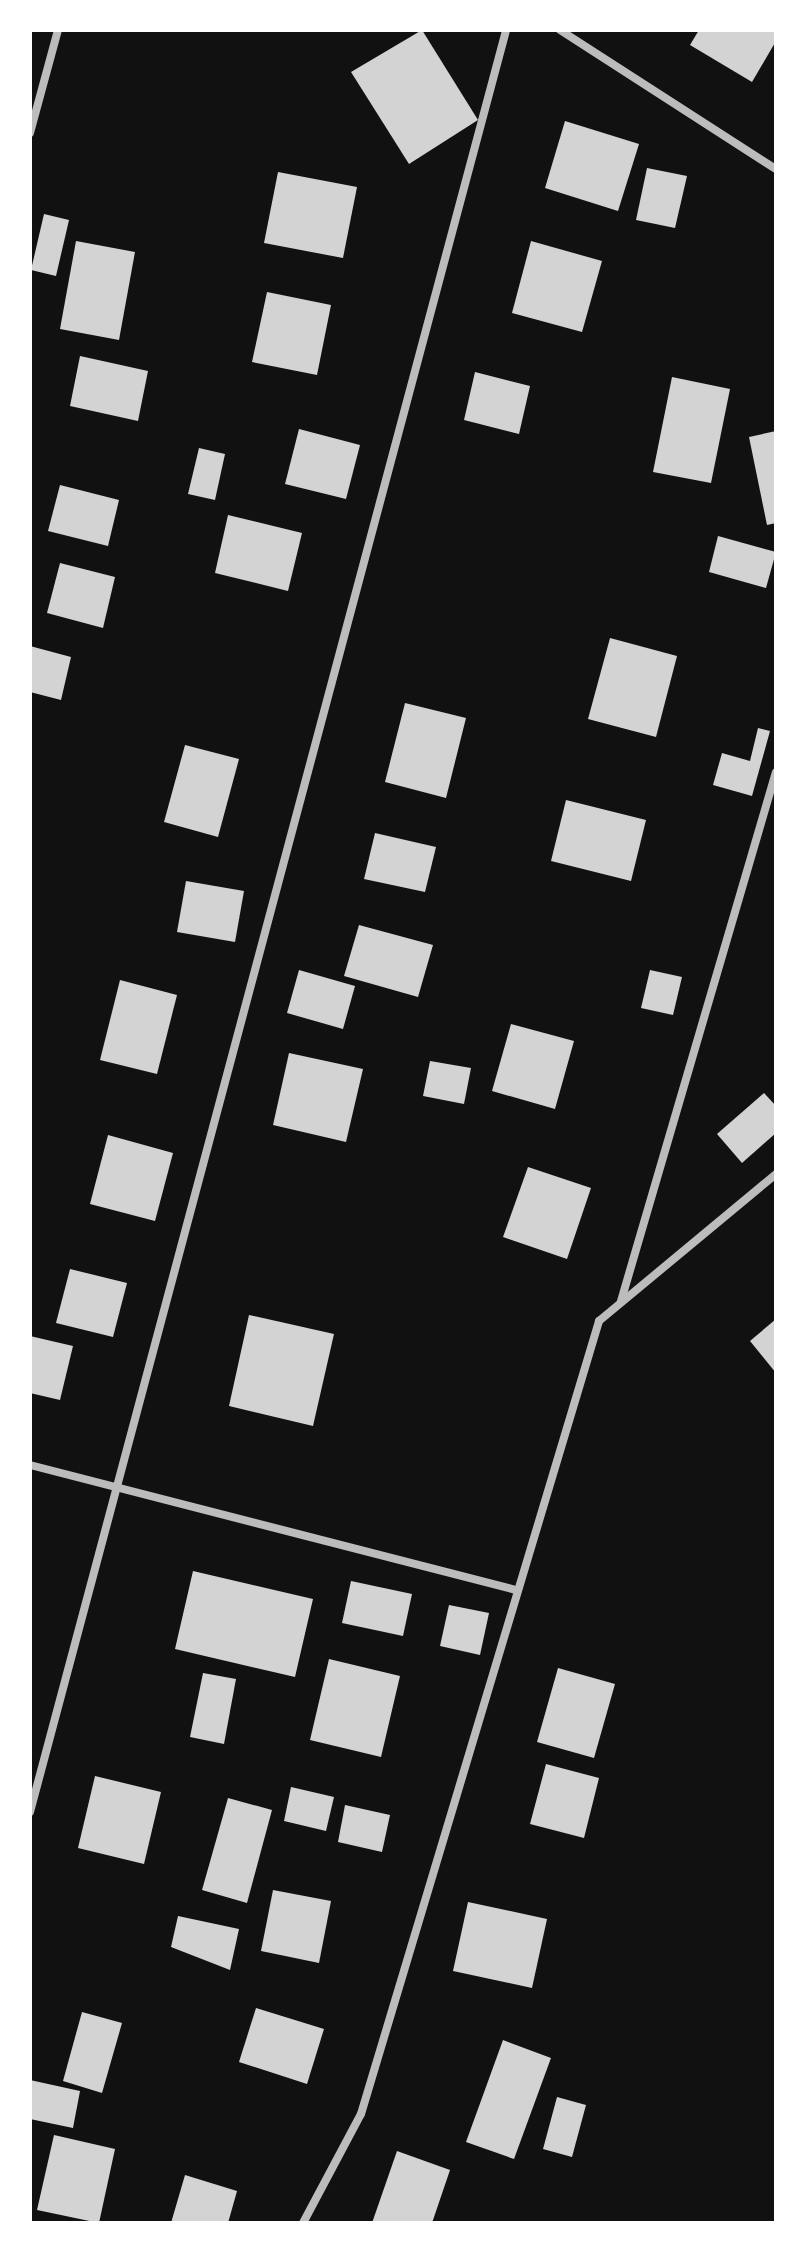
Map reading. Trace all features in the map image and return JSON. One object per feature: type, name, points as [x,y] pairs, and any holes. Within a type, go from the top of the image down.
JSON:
[{"type":"street","points":[[30,133],[58,30]]},
{"type":"street","points":[[30,1812],[506,30]]},
{"type":"street","points":[[560,30],[776,169]]},
{"type":"street","points":[[620,1304],[776,772]]},
{"type":"street","points":[[303,2223],[361,2114],[599,1321],[776,1174]]},
{"type":"street","points":[[30,1465],[117,1490],[516,1590]]},
{"type":"building","points":[[422,30],[478,120],[409,164],[351,72]]},
{"type":"building","points":[[699,30],[776,30],[776,41],[752,82],[690,45]]},
{"type":"building","points":[[565,121],[639,144],[618,211],[545,188]]},
{"type":"building","points":[[647,168],[687,176],[675,228],[636,220]]},
{"type":"building","points":[[278,172],[357,187],[343,258],[264,243]]},
{"type":"building","points":[[44,214],[69,220],[56,276],[31,270]]},
{"type":"building","points":[[76,241],[135,252],[119,340],[60,329]]},
{"type":"building","points":[[531,241],[602,261],[582,332],[512,313]]},
{"type":"building","points":[[267,292],[331,305],[317,375],[252,362]]},
{"type":"building","points":[[80,356],[148,371],[138,421],[70,406]]},
{"type":"building","points":[[475,372],[530,386],[519,434],[464,420]]},
{"type":"building","points":[[672,377],[730,389],[711,483],[653,472]]},
{"type":"building","points":[[299,429],[360,445],[346,499],[285,484]]},
{"type":"building","points":[[776,431],[776,523],[767,525],[749,437]]},
{"type":"building","points":[[199,448],[225,454],[215,500],[188,494]]},
{"type":"building","points":[[60,485],[119,500],[108,546],[48,531]]},
{"type":"building","points":[[228,515],[302,533],[288,591],[215,573]]},
{"type":"building","points":[[718,536],[776,552],[766,588],[709,572]]},
{"type":"building","points":[[60,563],[115,577],[103,628],[47,613]]},
{"type":"building","points":[[610,638],[677,656],[656,737],[588,719]]},
{"type":"building","points":[[30,646],[71,657],[61,700],[30,692]]},
{"type":"building","points":[[405,703],[466,718],[446,798],[385,782]]},
{"type":"building","points":[[758,728],[770,731],[752,796],[713,785],[722,753],[750,761]]},
{"type":"building","points":[[185,745],[239,759],[218,837],[164,822]]},
{"type":"building","points":[[566,800],[646,820],[631,881],[551,861]]},
{"type":"building","points":[[375,833],[436,847],[425,892],[364,879]]},
{"type":"building","points":[[186,881],[244,891],[235,942],[177,932]]},
{"type":"building","points":[[359,925],[433,945],[418,997],[344,976]]},
{"type":"building","points":[[299,970],[355,986],[343,1029],[287,1013]]},
{"type":"building","points":[[650,970],[682,977],[673,1015],[641,1008]]},
{"type":"building","points":[[120,980],[177,995],[157,1074],[100,1060]]},
{"type":"building","points":[[511,1024],[574,1041],[555,1109],[492,1091]]},
{"type":"building","points":[[289,1053],[363,1069],[346,1142],[273,1125]]},
{"type":"building","points":[[430,1061],[471,1068],[464,1104],[423,1096]]},
{"type":"building","points":[[764,1093],[776,1106],[776,1133],[742,1163],[717,1134]]},
{"type":"building","points":[[108,1135],[173,1153],[155,1221],[90,1204]]},
{"type":"building","points":[[528,1167],[591,1188],[567,1259],[503,1237]]},
{"type":"building","points":[[70,1269],[127,1283],[113,1337],[56,1323]]},
{"type":"building","points":[[249,1315],[334,1334],[313,1426],[229,1406]]},
{"type":"building","points":[[776,1319],[776,1373],[750,1341]]},
{"type":"building","points":[[30,1336],[73,1346],[60,1400],[30,1393]]},
{"type":"building","points":[[193,1571],[313,1599],[295,1677],[175,1649]]},
{"type":"building","points":[[351,1581],[412,1594],[403,1636],[342,1623]]},
{"type":"building","points":[[449,1605],[489,1613],[480,1655],[440,1646]]},
{"type":"building","points":[[329,1659],[400,1676],[381,1757],[310,1740]]},
{"type":"building","points":[[558,1668],[615,1684],[594,1758],[537,1742]]},
{"type":"building","points":[[203,1673],[236,1679],[224,1744],[190,1737]]},
{"type":"building","points":[[546,1764],[599,1778],[584,1838],[530,1824]]},
{"type":"building","points":[[95,1776],[161,1792],[144,1864],[78,1848]]},
{"type":"building","points":[[291,1787],[334,1797],[326,1831],[284,1821]]},
{"type":"building","points":[[228,1798],[272,1810],[247,1903],[202,1890]]},
{"type":"building","points":[[345,1805],[390,1815],[382,1852],[338,1842]]},
{"type":"building","points":[[273,1890],[331,1901],[319,1963],[261,1951]]},
{"type":"building","points":[[468,1902],[547,1919],[532,1988],[453,1971]]},
{"type":"building","points":[[178,1916],[239,1929],[230,1970],[171,1947]]},
{"type":"building","points":[[256,2008],[324,2029],[307,2084],[239,2062]]},
{"type":"building","points":[[82,2012],[122,2023],[102,2093],[63,2081]]},
{"type":"building","points":[[503,2040],[551,2058],[514,2159],[466,2142]]},
{"type":"building","points":[[30,2080],[80,2091],[73,2128],[30,2119]]},
{"type":"building","points":[[557,2097],[586,2105],[572,2157],[543,2149]]},
{"type":"building","points":[[54,2135],[115,2149],[99,2223],[37,2210]]},
{"type":"building","points":[[397,2151],[450,2170],[432,2223],[372,2223]]},
{"type":"building","points":[[185,2175],[237,2191],[228,2223],[171,2223]]}]
